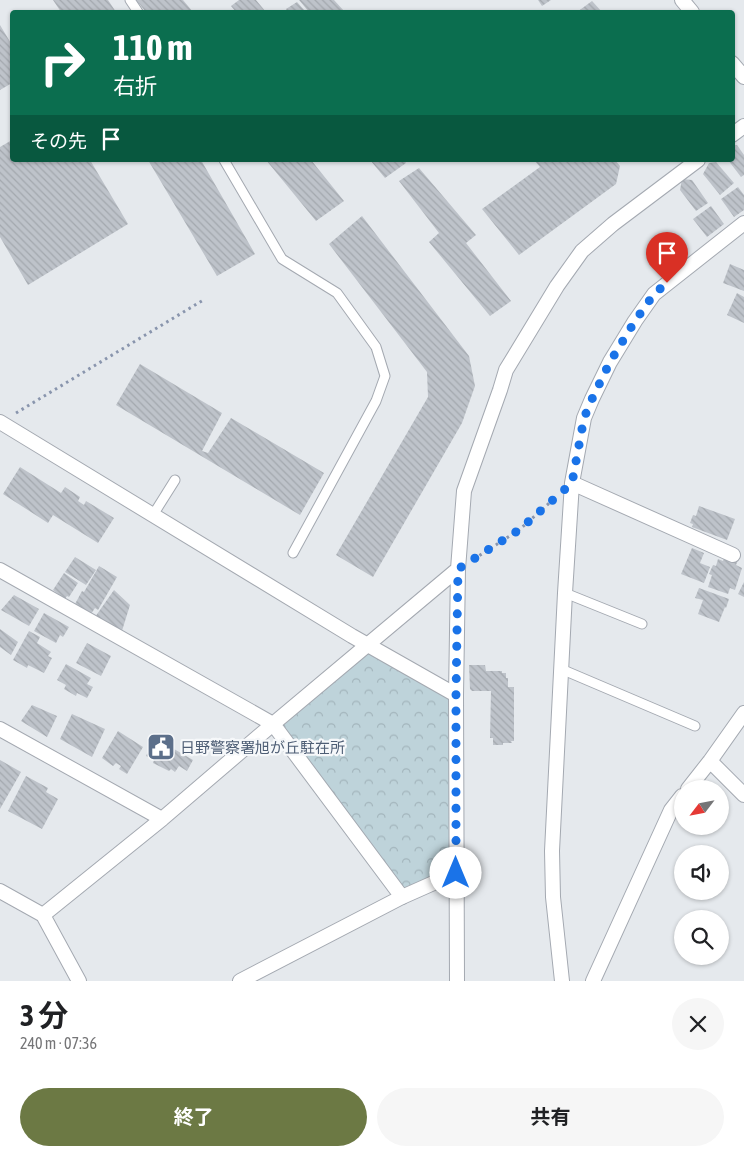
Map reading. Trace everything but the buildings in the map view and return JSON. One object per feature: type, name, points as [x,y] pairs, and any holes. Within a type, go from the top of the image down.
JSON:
[{"type":"street","points":[[682,0],[690,10]]},
{"type":"street","points":[[735,66],[744,77]]},
{"type":"street","points":[[457,981],[456,695],[458,569],[464,491],[506,370],[557,286],[582,251],[613,224],[695,162]]},
{"type":"street","points":[[562,981],[553,897],[552,851],[572,483],[584,418],[610,362],[654,294],[744,222]]},
{"type":"street","points":[[0,422],[368,645],[456,695]]},
{"type":"street","points":[[572,483],[733,555]]},
{"type":"street","points":[[43,915],[162,820],[458,569]]},
{"type":"street","points":[[0,570],[273,724],[402,897]]},
{"type":"street","points":[[695,780],[744,713]]},
{"type":"street","points":[[0,729],[162,820]]},
{"type":"street","points":[[710,761],[744,795]]},
{"type":"street","points":[[593,981],[674,806]]},
{"type":"street","points":[[240,981],[402,897],[456,873]]},
{"type":"street","points":[[0,890],[43,915],[79,981]]},
{"type":"lane","points":[[225,162],[282,259],[337,293],[376,347],[385,376],[376,401],[293,553]]},
{"type":"lane","points":[[153,515],[175,480]]},
{"type":"lane","points":[[565,593],[642,624]]},
{"type":"lane","points":[[561,669],[695,726]]},
{"type":"path","points":[[0,422],[205,299]]},
{"type":"path","points":[[458,569],[519,530],[572,483]]},
{"type":"green space","points":[[368,645],[456,695],[456,873],[402,897],[273,724]]},
{"type":"place","name":"日野警察署旭が丘駐在所","points":[[161,747]]},
{"type":"route","points":[[456,873],[458,569],[519,530],[572,483],[584,418],[592,399],[610,362],[635,321],[654,294],[667,283]]}]
